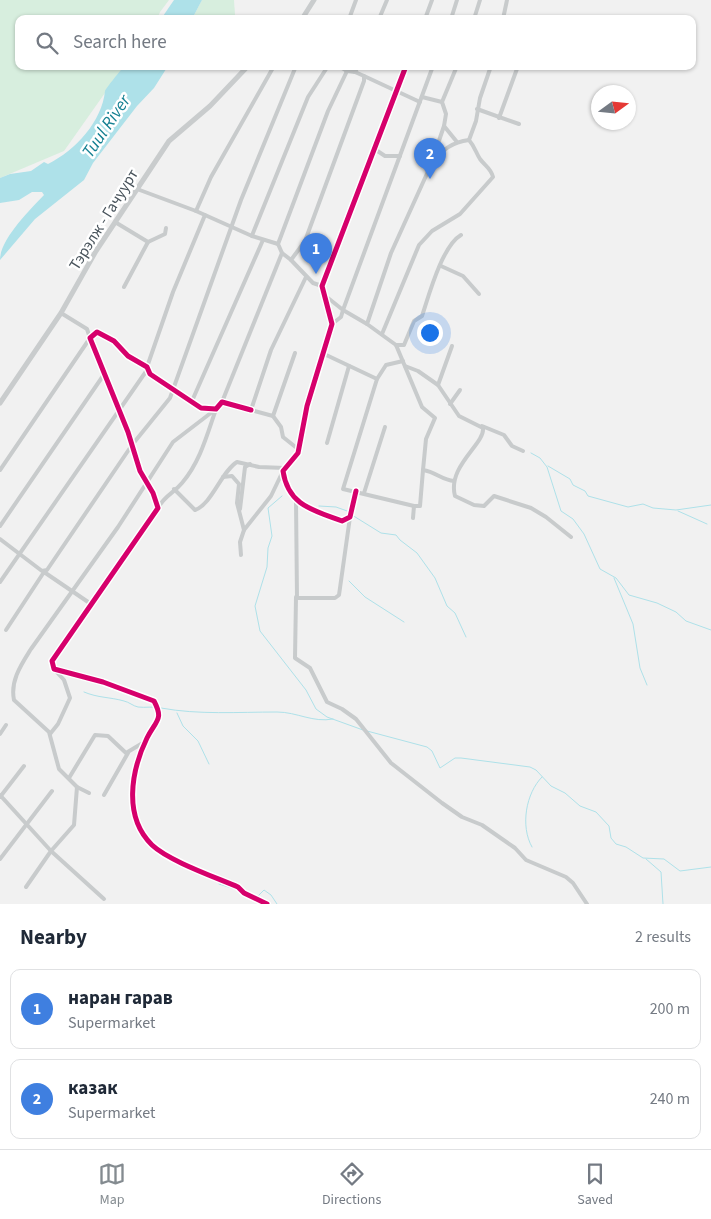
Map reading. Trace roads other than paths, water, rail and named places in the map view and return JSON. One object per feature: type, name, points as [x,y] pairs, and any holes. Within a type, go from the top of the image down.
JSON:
[{"type":"main road","points":[[305,15],[314,0]]},
{"type":"main road","name":"Тэрэлж - Гачуурт","points":[[0,403],[61,312],[115,222],[169,141],[210,106],[244,70]]},
{"type":"street","points":[[350,15],[356,0]]},
{"type":"street","points":[[380,15],[387,0]]},
{"type":"street","points":[[426,15],[432,0]]},
{"type":"street","points":[[452,15],[457,0]]},
{"type":"street","points":[[475,15],[480,0]]},
{"type":"street","points":[[504,15],[507,0]]},
{"type":"street","points":[[196,211],[212,177],[272,70]]},
{"type":"street","points":[[6,630],[132,446],[170,398],[241,200],[294,70]]},
{"type":"street","points":[[252,236],[308,97],[325,70]]},
{"type":"street","points":[[332,324],[322,286],[344,234],[373,148],[404,70]]},
{"type":"street","points":[[241,555],[240,542],[244,530],[271,496],[284,469],[295,458],[307,406],[332,324],[341,316],[344,310],[432,70]]},
{"type":"street","points":[[367,324],[391,253],[430,167],[444,126],[446,114],[442,102],[455,70]]},
{"type":"street","points":[[469,140],[491,70]]},
{"type":"street","points":[[499,118],[517,70]]},
{"type":"street","points":[[322,286],[313,283],[306,277],[282,253],[278,244],[324,120],[348,71],[355,72],[420,102]]},
{"type":"street","points":[[291,260],[305,241],[364,82],[364,76]]},
{"type":"street","points":[[422,97],[442,102]]},
{"type":"street","points":[[478,109],[519,124]]},
{"type":"street","points":[[444,126],[457,142]]},
{"type":"street","points":[[430,167],[446,148],[457,142],[469,140]]},
{"type":"street","points":[[382,334],[419,245],[432,231],[460,214],[493,177],[492,172],[480,159],[475,147],[469,140]]},
{"type":"street","points":[[373,148],[385,156],[400,156]]},
{"type":"street","points":[[137,189],[196,211],[252,236],[278,244]]},
{"type":"street","points":[[0,582],[120,412],[128,396],[147,368],[173,292],[205,215]]},
{"type":"street","points":[[115,222],[148,242]]},
{"type":"street","points":[[124,287],[148,242],[164,234],[166,228]]},
{"type":"street","points":[[396,345],[404,345],[414,321],[422,316],[454,238],[460,235]]},
{"type":"street","points":[[192,401],[263,240]]},
{"type":"street","points":[[89,793],[77,787],[58,769],[50,734],[14,700],[13,685],[31,649],[118,527],[173,442],[216,409],[222,402],[282,253]]},
{"type":"street","points":[[441,266],[462,276],[480,294]]},
{"type":"street","points":[[251,410],[271,350],[306,277]]},
{"type":"street","points":[[323,294],[396,345],[403,361],[422,407],[435,418],[426,439],[420,506],[343,488],[377,379],[386,365],[403,361]]},
{"type":"street","points":[[61,312],[87,329],[146,482],[158,508]]},
{"type":"street","points":[[0,470],[90,338],[97,332],[114,341],[128,356],[201,408],[216,409]]},
{"type":"street","points":[[438,386],[452,346]]},
{"type":"street","points":[[322,353],[377,379]]},
{"type":"street","points":[[274,416],[295,354]]},
{"type":"street","points":[[326,443],[349,366]]},
{"type":"street","points":[[405,366],[418,371],[438,386],[459,416],[497,431],[504,435],[512,446],[524,451]]},
{"type":"street","points":[[0,526],[105,373]]},
{"type":"street","points":[[450,404],[460,390]]},
{"type":"street","points":[[222,402],[274,416],[281,427],[283,437],[298,449]]},
{"type":"street","points":[[50,734],[58,724],[70,698],[64,680],[54,669],[53,658],[165,496],[182,483],[197,460],[206,441],[216,409]]},
{"type":"street","points":[[478,424],[483,428],[482,438],[465,457],[454,482],[455,496],[484,506],[494,496],[531,508],[571,537]]},
{"type":"street","points":[[364,493],[385,428]]},
{"type":"street","points":[[174,489],[195,510],[203,505],[223,477],[237,462],[284,469]]},
{"type":"street","points":[[240,509],[245,467],[250,464]]},
{"type":"street","points":[[284,469],[286,487],[296,500],[342,521],[350,517]]},
{"type":"street","points":[[423,470],[435,472],[445,480],[454,482]]},
{"type":"street","points":[[223,477],[229,475],[238,480],[240,484],[236,497],[244,530]]},
{"type":"street","points":[[296,597],[335,598],[340,595],[350,517],[356,492]]},
{"type":"street","points":[[296,500],[295,658],[310,668],[326,702],[342,709],[356,719],[392,763],[442,803],[462,817],[482,825],[515,848],[526,860],[566,877],[573,883],[587,904]]},
{"type":"street","points":[[413,518],[414,506]]},
{"type":"street","points":[[0,539],[91,604]]},
{"type":"street","points":[[54,669],[102,682],[154,701],[160,713],[160,718],[139,757],[132,791],[134,814],[145,836],[153,846],[166,854],[238,887],[244,893],[267,904]]},
{"type":"street","points":[[0,734],[6,725]]},
{"type":"street","points":[[69,778],[95,735],[108,736],[128,753]]},
{"type":"street","points":[[104,795],[128,753],[146,741]]},
{"type":"street","points":[[24,766],[0,796],[51,851],[104,899]]},
{"type":"street","points":[[26,887],[51,851],[74,825],[77,787]]},
{"type":"street","points":[[0,860],[26,823],[52,791]]},
{"type":"water","points":[[174,0],[202,0],[194,15],[164,15]]},
{"type":"water","name":"Tuul River","points":[[121,70],[165,70],[154,88],[137,106],[93,163],[84,180],[35,219],[0,260],[1,252],[10,234],[44,195],[42,192],[32,192],[19,200],[0,203],[0,178],[10,174],[31,171],[44,162],[48,164],[78,143],[99,113],[106,89]]},
{"type":"waterway","points":[[531,453],[540,458],[547,467],[561,511],[573,519],[584,534],[600,569],[616,578],[629,595],[657,603],[676,612],[686,621],[711,630]]},
{"type":"waterway","points":[[548,466],[570,479],[573,485],[585,491],[588,496],[628,507],[643,504],[653,508],[676,510],[711,505]]},
{"type":"waterway","points":[[282,496],[268,508],[272,536],[268,548],[267,567],[255,606],[260,631],[306,690],[316,709],[327,717],[363,730]]},
{"type":"waterway","points":[[319,506],[336,507],[350,512]]},
{"type":"waterway","points":[[678,511],[707,524]]},
{"type":"waterway","points":[[352,515],[381,533],[396,535],[417,553],[435,578],[447,606],[455,613],[466,637]]},
{"type":"waterway","points":[[614,578],[633,624],[640,668],[647,685]]},
{"type":"waterway","points":[[349,581],[365,597],[404,622]]},
{"type":"waterway","points":[[84,692],[119,700],[138,707],[204,712],[284,712],[312,719],[333,719]]},
{"type":"waterway","points":[[177,713],[183,726],[198,741],[209,764]]},
{"type":"waterway","points":[[367,731],[427,747],[432,751],[440,768],[455,758],[530,767],[536,770],[551,786],[565,793],[580,806],[596,812],[609,826],[611,838],[616,844],[626,847],[643,858],[664,859],[680,871],[711,867]]},
{"type":"waterway","points":[[532,847],[526,829],[526,810],[532,792],[542,777]]},
{"type":"waterway","points":[[646,859],[661,872],[663,904]]},
{"type":"waterway","points":[[219,884],[238,890]]},
{"type":"waterway","points":[[252,895],[258,896],[264,890],[271,895],[277,904]]},
{"type":"place","name":"казак","points":[[430,179]]},
{"type":"place","name":"наран гарав","points":[[316,274]]}]
